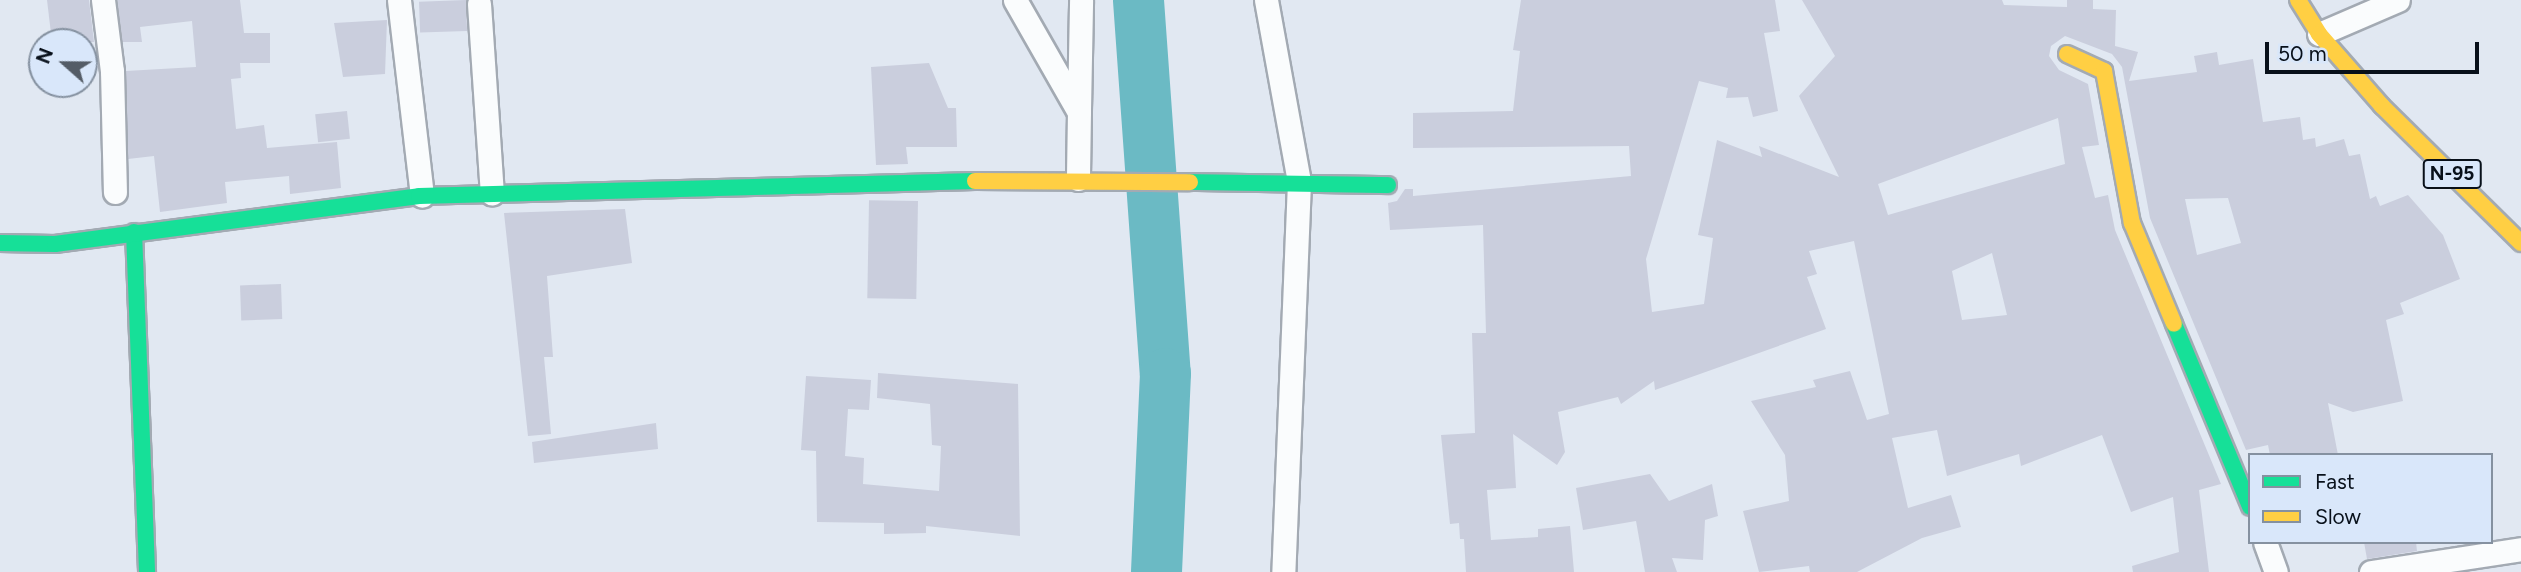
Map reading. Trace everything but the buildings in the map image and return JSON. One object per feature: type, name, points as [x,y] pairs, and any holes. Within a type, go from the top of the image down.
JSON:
[{"type":"main road","name":"N-95","points":[[2298,0],[2319,34],[2382,106],[2521,243]]},
{"type":"main road","points":[[2067,54],[2104,71],[2132,223],[2248,502]]},
{"type":"main road","points":[[0,243],[55,244],[422,196],[1044,179],[1388,185]]},
{"type":"main road","points":[[134,232],[147,572]]},
{"type":"street","points":[[103,0],[112,71],[115,192]]},
{"type":"street","points":[[400,0],[422,196]]},
{"type":"street","points":[[1015,0],[1079,112]]},
{"type":"street","points":[[1078,179],[1081,0]]},
{"type":"street","points":[[1266,0],[1298,182],[1283,572]]},
{"type":"street","points":[[2319,34],[2398,0]]},
{"type":"street","points":[[478,4],[492,194]]},
{"type":"street","points":[[2265,544],[2276,572]]},
{"type":"street","points":[[2371,572],[2521,549]]},
{"type":"waterway","points":[[1138,0],[1165,373],[1156,572]]},
{"type":"traffic: fast","points":[[0,243],[55,244],[419,196],[975,181]]},
{"type":"traffic: fast","points":[[1190,182],[1388,185]]},
{"type":"traffic: fast","points":[[134,232],[147,572]]},
{"type":"traffic: fast","points":[[2174,324],[2248,502]]},
{"type":"traffic: slow","points":[[2298,0],[2319,34],[2382,106],[2521,243]]},
{"type":"traffic: slow","points":[[2067,54],[2104,71],[2132,223],[2174,324]]},
{"type":"traffic: slow","points":[[975,181],[1190,182]]}]
